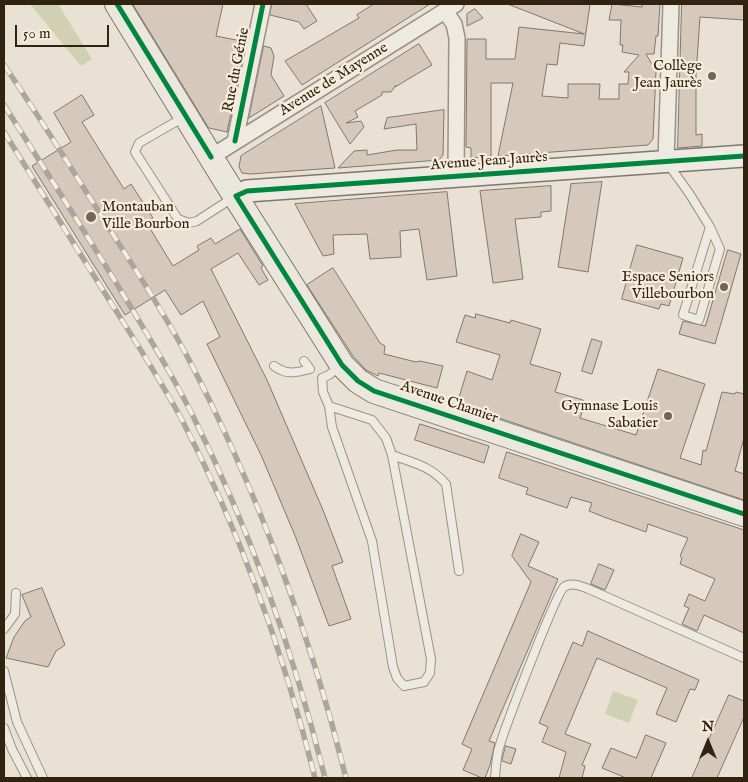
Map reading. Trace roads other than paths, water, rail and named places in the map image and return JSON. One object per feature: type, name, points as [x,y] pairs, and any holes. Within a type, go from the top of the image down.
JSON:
[{"type":"main road","name":"Avenue Chamier","points":[[118,4],[211,157],[342,365],[358,381],[374,391],[744,514]]},
{"type":"street","name":"Rue du Génie","points":[[235,141],[263,4]]},
{"type":"street","points":[[666,161],[672,4]]},
{"type":"street","name":"Avenue de Mayenne","points":[[211,157],[450,7]]},
{"type":"street","points":[[450,7],[457,38],[456,178]]},
{"type":"street","name":"Avenue Jean Jaurès","points":[[236,196],[247,191],[456,178],[744,156]]},
{"type":"lane","points":[[186,116],[139,143],[134,152],[178,219],[189,223],[197,221],[236,196]]},
{"type":"lane","points":[[666,161],[689,192],[710,227],[720,250],[699,320],[683,315],[710,227]]},
{"type":"lane","points":[[702,253],[718,257]]},
{"type":"lane","points":[[304,361],[310,369],[322,378],[323,392],[329,406],[332,427],[372,541],[393,667],[397,678],[404,686],[424,682],[430,673],[431,660],[392,455],[386,438],[372,420],[329,406]]},
{"type":"lane","points":[[322,378],[342,365]]},
{"type":"lane","points":[[274,366],[280,371],[290,374],[310,369]]},
{"type":"lane","points":[[392,455],[438,474],[446,484],[459,571]]},
{"type":"lane","points":[[495,778],[499,746],[546,624],[559,593],[564,587],[572,584],[578,585],[744,658]]},
{"type":"lane","points":[[4,629],[15,614],[16,593]]},
{"type":"lane","points":[[4,671],[17,722],[44,778]]},
{"type":"lane","points":[[4,728],[12,749],[27,778]]},
{"type":"railway","points":[[4,65],[157,304],[187,356],[212,406],[258,509],[299,616],[332,724],[346,778]]},
{"type":"railway","points":[[4,105],[101,258],[171,374],[213,458],[233,502],[285,638],[325,778]]},
{"type":"railway","points":[[4,132],[154,371],[181,418],[202,461],[241,549],[275,639],[315,778]]},
{"type":"place","name":"Collège Jean Jaurès","points":[[712,76]]},
{"type":"place","name":"Montauban Ville Bourbon","points":[[91,217]]},
{"type":"place","name":"Espace Seniors Villebourbon","points":[[724,287]]},
{"type":"place","name":"Gymnase Louis Sabatier","points":[[668,416]]}]
